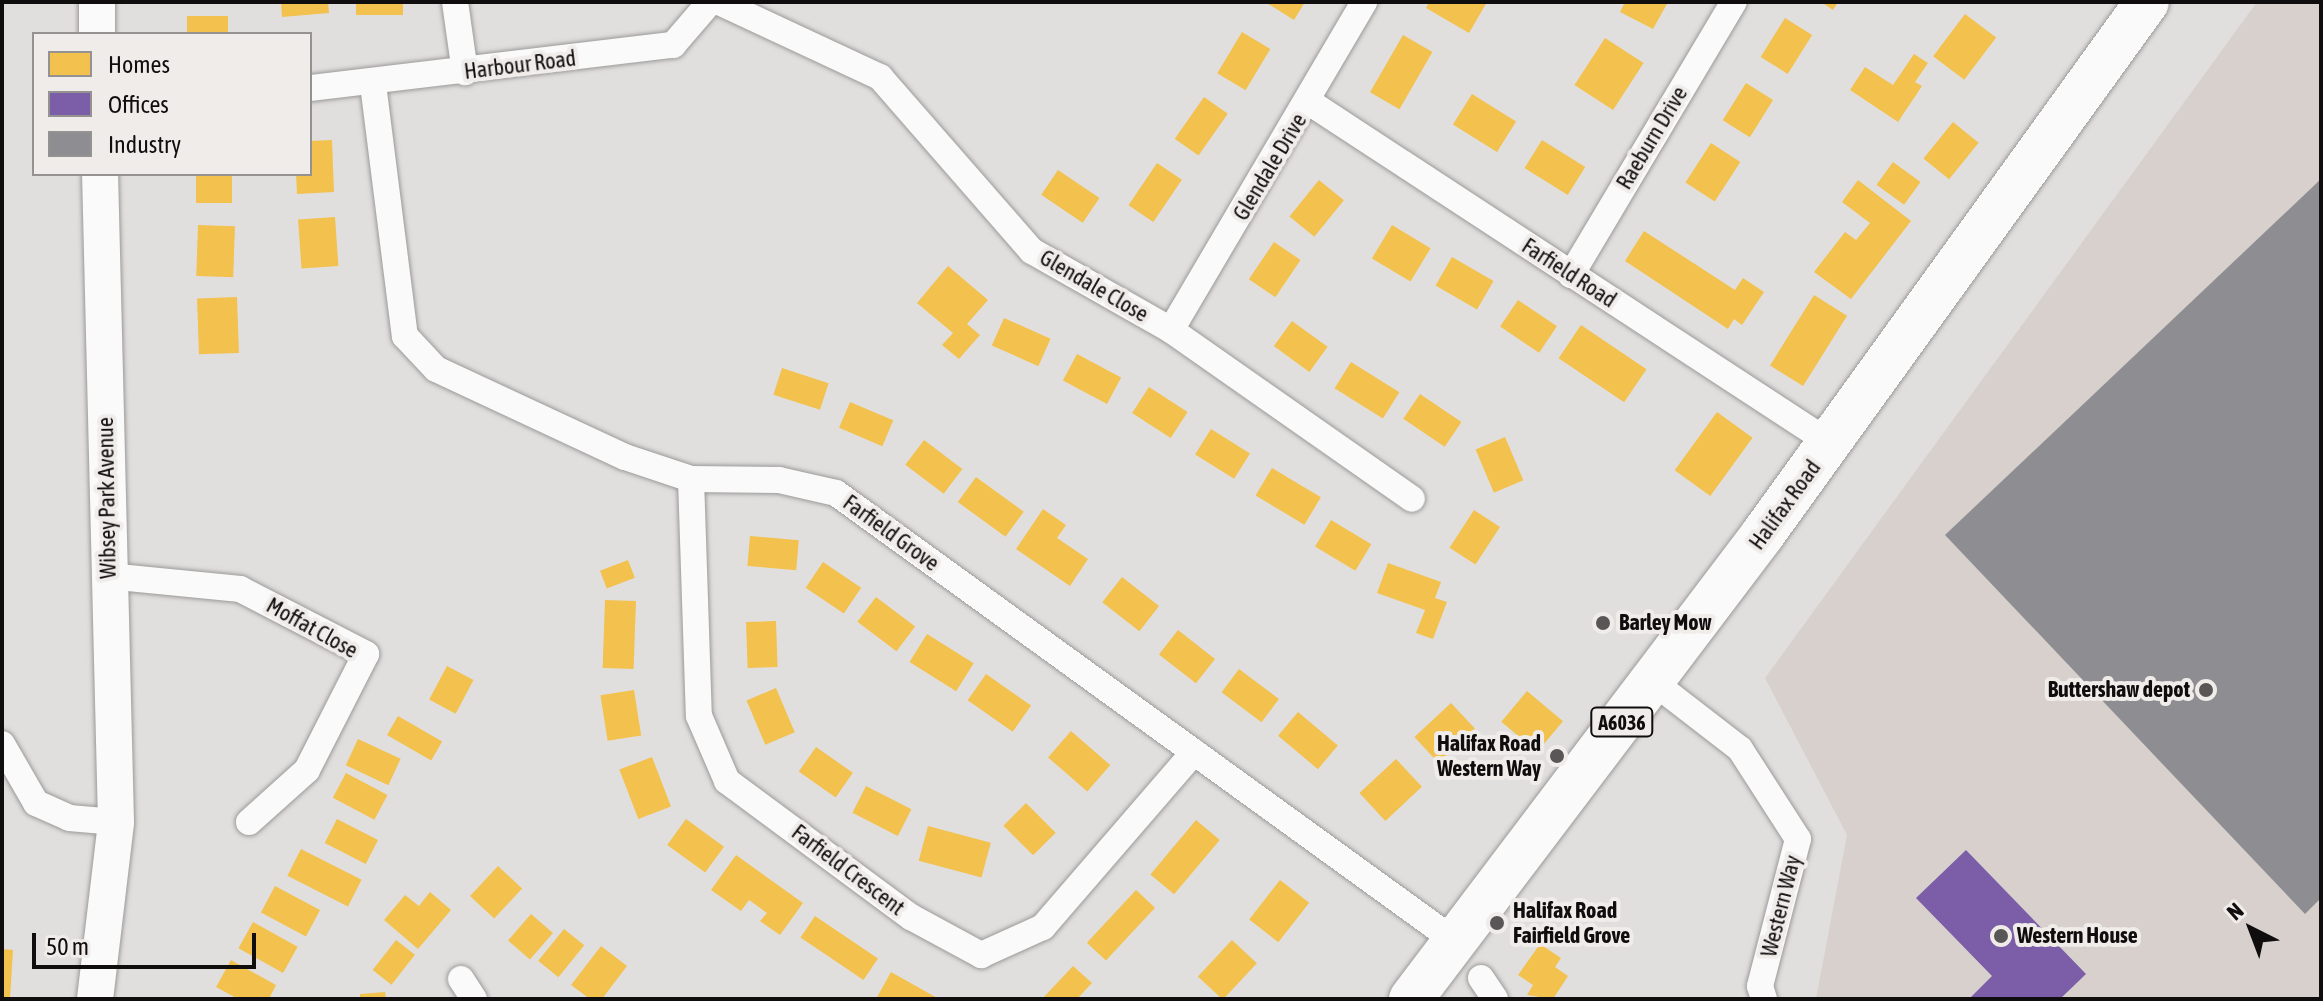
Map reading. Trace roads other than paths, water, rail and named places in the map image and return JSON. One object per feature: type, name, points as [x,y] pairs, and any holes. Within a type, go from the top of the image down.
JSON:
[{"type":"highway","name":"Halifax Road","points":[[1411,999],[1830,443],[2147,2]]},
{"type":"street","points":[[97,2],[97,32]]},
{"type":"street","points":[[455,2],[465,72]]},
{"type":"street","name":"Harbour Road","points":[[312,88],[373,84],[673,45],[710,2]]},
{"type":"street","name":"Glendale Close","points":[[719,2],[880,77],[1032,251],[1171,330],[1412,499]]},
{"type":"street","name":"Glendale Drive","points":[[1171,330],[1309,102],[1364,2]]},
{"type":"street","name":"Raeburn Drive","points":[[1571,275],[1734,2]]},
{"type":"street","name":"Farfield Grove","points":[[373,84],[405,336],[436,369],[625,457],[691,479],[779,480],[836,493],[1455,941]]},
{"type":"street","name":"Farfield Road","points":[[1309,102],[1830,443]]},
{"type":"street","name":"Wibsey Park Avenue","points":[[95,999],[116,822],[100,176]]},
{"type":"street","name":"Farfield Crescent","points":[[691,479],[699,716],[727,781],[911,917],[981,955],[1043,927],[1194,752]]},
{"type":"street","name":"Moffat Close","points":[[108,576],[240,589],[366,654],[307,770],[249,822]]},
{"type":"street","name":"Western Way","points":[[1652,681],[1740,749],[1798,839],[1760,986],[1764,999]]},
{"type":"street","points":[[2,744],[36,803],[69,818],[116,822]]},
{"type":"place","name":"Barley Mow","points":[[1603,623]]},
{"type":"place","name":"Buttershaw depot","points":[[2206,690]]},
{"type":"place","name":"Halifax Road Western Way","points":[[1557,756]]},
{"type":"place","name":"Halifax Road Fairfield Grove","points":[[1497,923]]},
{"type":"place","name":"Western House","points":[[2001,936]]}]
